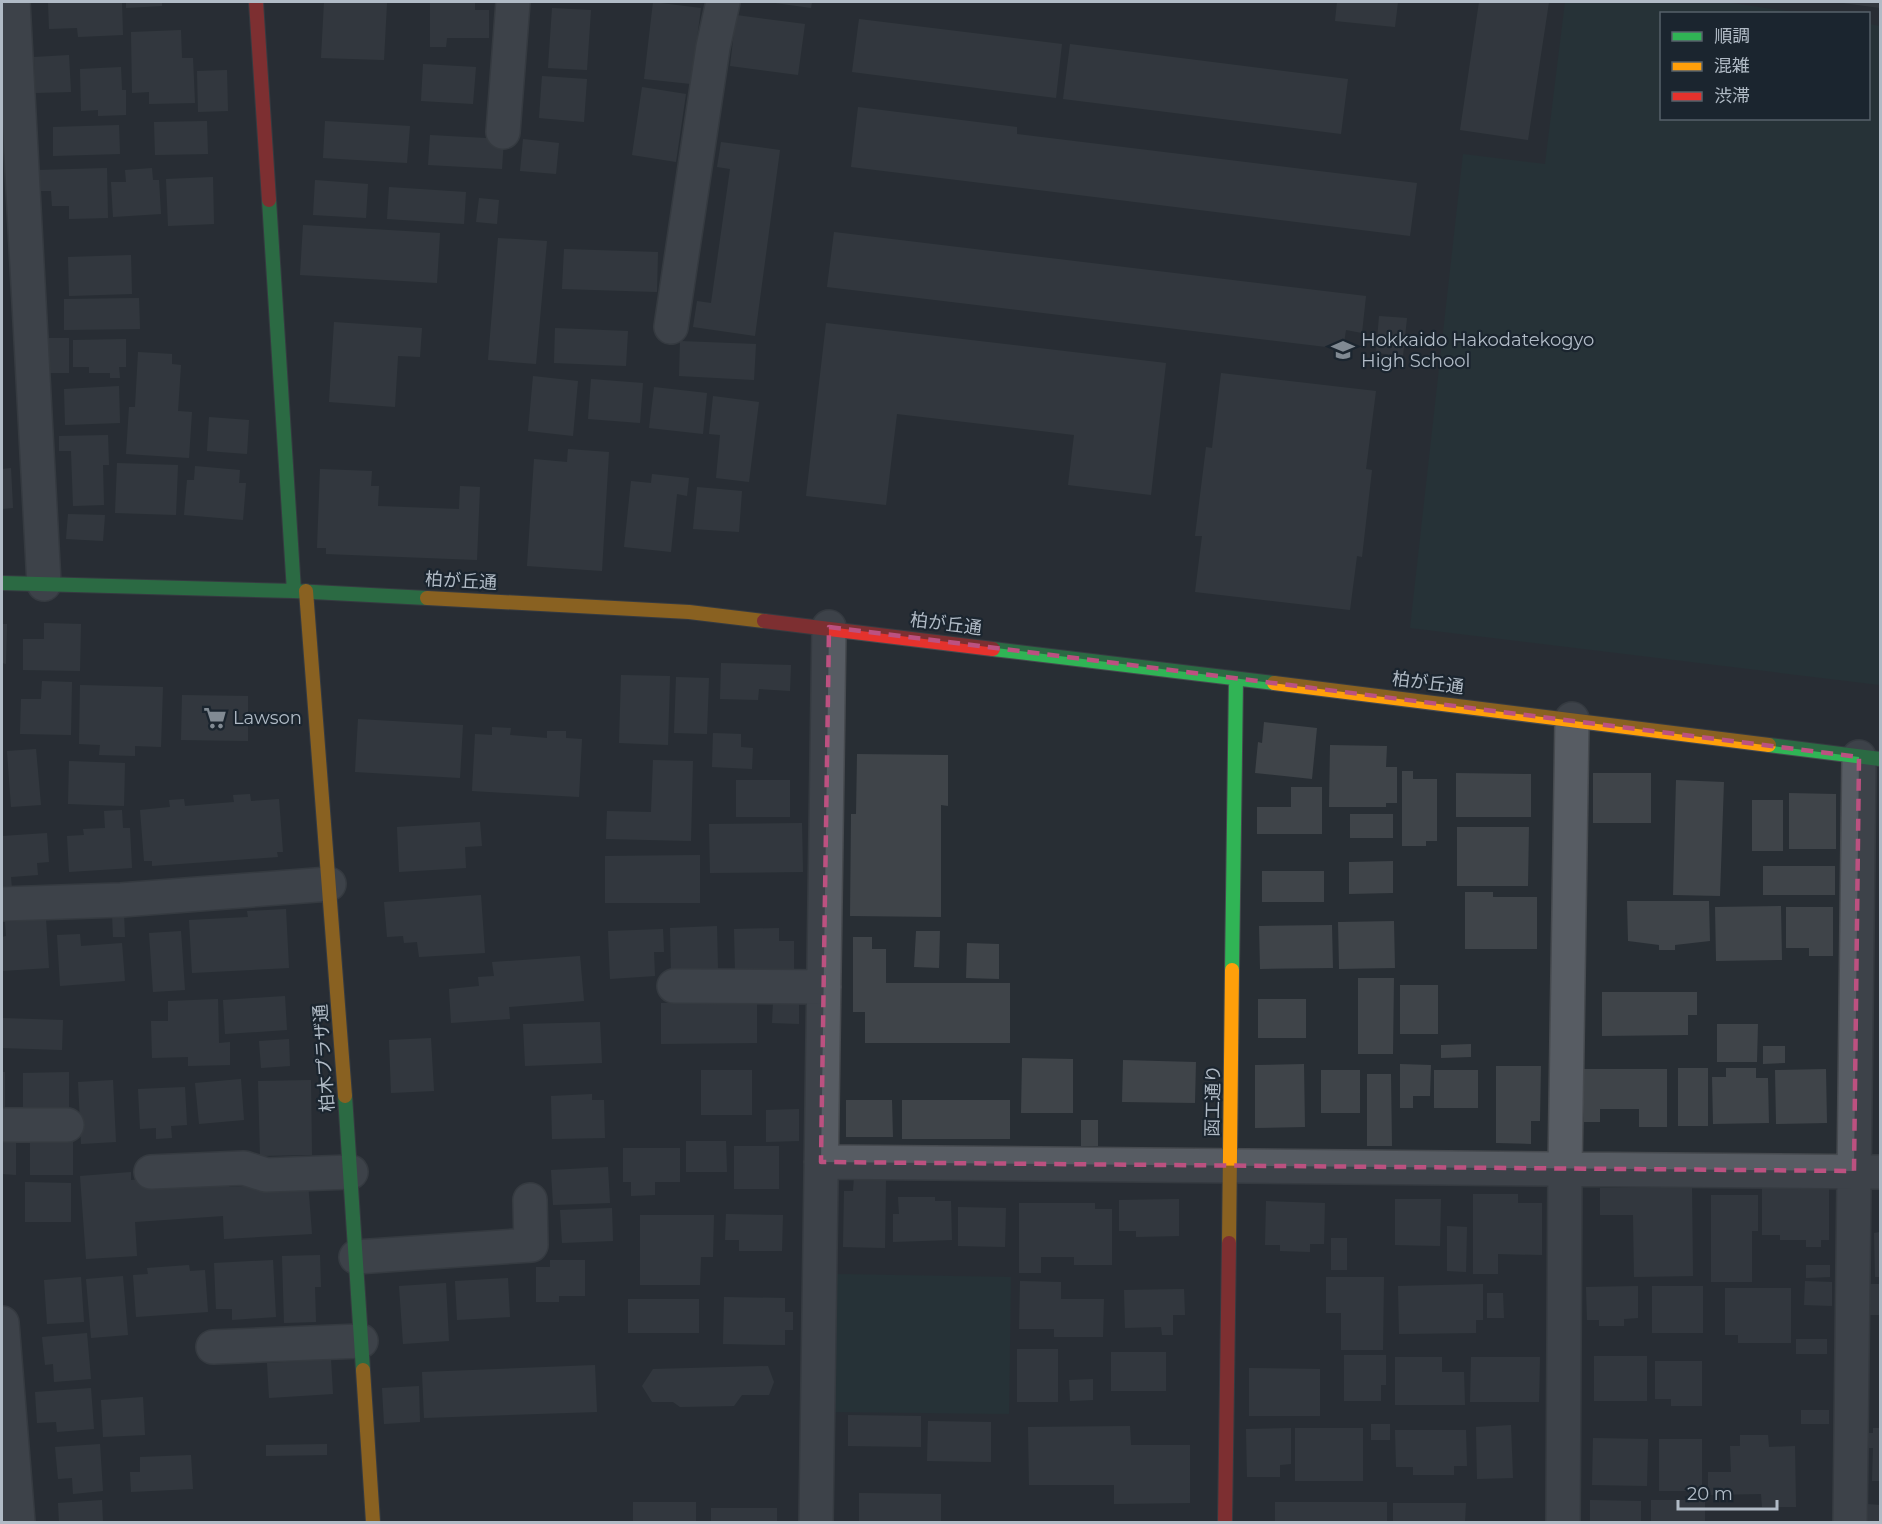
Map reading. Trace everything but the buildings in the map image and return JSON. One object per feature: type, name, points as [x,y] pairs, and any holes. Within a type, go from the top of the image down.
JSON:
[{"type":"street","points":[[13,2],[44,585]]},
{"type":"street","name":"柏木プラザ通","points":[[256,2],[300,591],[329,884],[351,1172],[373,1522]]},
{"type":"street","points":[[503,132],[513,2]]},
{"type":"street","points":[[671,327],[713,47],[723,2]]},
{"type":"street","name":"柏が丘通","points":[[2,583],[300,591],[689,612],[829,627],[1870,758]]},
{"type":"street","points":[[816,1522],[829,627]]},
{"type":"street","name":"函工通り","points":[[1225,1522],[1236,679]]},
{"type":"street","points":[[1563,1522],[1565,1170],[1572,719]]},
{"type":"street","points":[[1850,1522],[1867,1172],[1870,758]]},
{"type":"street","points":[[2,904],[121,900],[329,884]]},
{"type":"street","points":[[674,986],[824,987]]},
{"type":"street","points":[[2,1125],[67,1125]]},
{"type":"street","points":[[821,1162],[1867,1172]]},
{"type":"street","points":[[151,1172],[244,1168],[266,1175],[351,1172]]},
{"type":"street","points":[[356,1257],[531,1245],[530,1200]]},
{"type":"street","points":[[2,1323],[18,1522]]},
{"type":"street","points":[[213,1347],[361,1341]]},
{"type":"highlighted area","points":[[829,627],[1859,757],[1854,1171],[821,1162]]},
{"type":"shaded area","points":[[1565,2],[1726,2],[1792,12],[1660,12],[1660,120],[1870,120],[1870,24],[1880,26],[1880,685],[1410,628],[1463,154],[1545,164]]},
{"type":"shaded area","points":[[836,1274],[1011,1277],[1009,1414],[834,1412]]},
{"type":"traffic: fast","points":[[269,200],[294,591]]},
{"type":"traffic: fast","points":[[2,583],[294,591],[427,598]]},
{"type":"traffic: fast","points":[[993,649],[1274,683]]},
{"type":"traffic: fast","points":[[1232,970],[1236,679]]},
{"type":"traffic: fast","points":[[1769,745],[1880,759]]},
{"type":"traffic: fast","points":[[345,1096],[363,1370]]},
{"type":"traffic: slow","points":[[306,591],[345,1096]]},
{"type":"traffic: slow","points":[[427,598],[689,612],[764,621]]},
{"type":"traffic: slow","points":[[1274,683],[1769,745]]},
{"type":"traffic: slow","points":[[1229,1243],[1232,970]]},
{"type":"traffic: slow","points":[[363,1370],[373,1522]]},
{"type":"traffic: jam","points":[[256,2],[269,200]]},
{"type":"traffic: jam","points":[[764,621],[993,649]]},
{"type":"traffic: jam","points":[[1225,1522],[1229,1243]]},
{"type":"place","name":"Hokkaido Hakodatekogyo High School","points":[[1343,350]]},
{"type":"place","name":"Lawson","points":[[215,718]]}]
